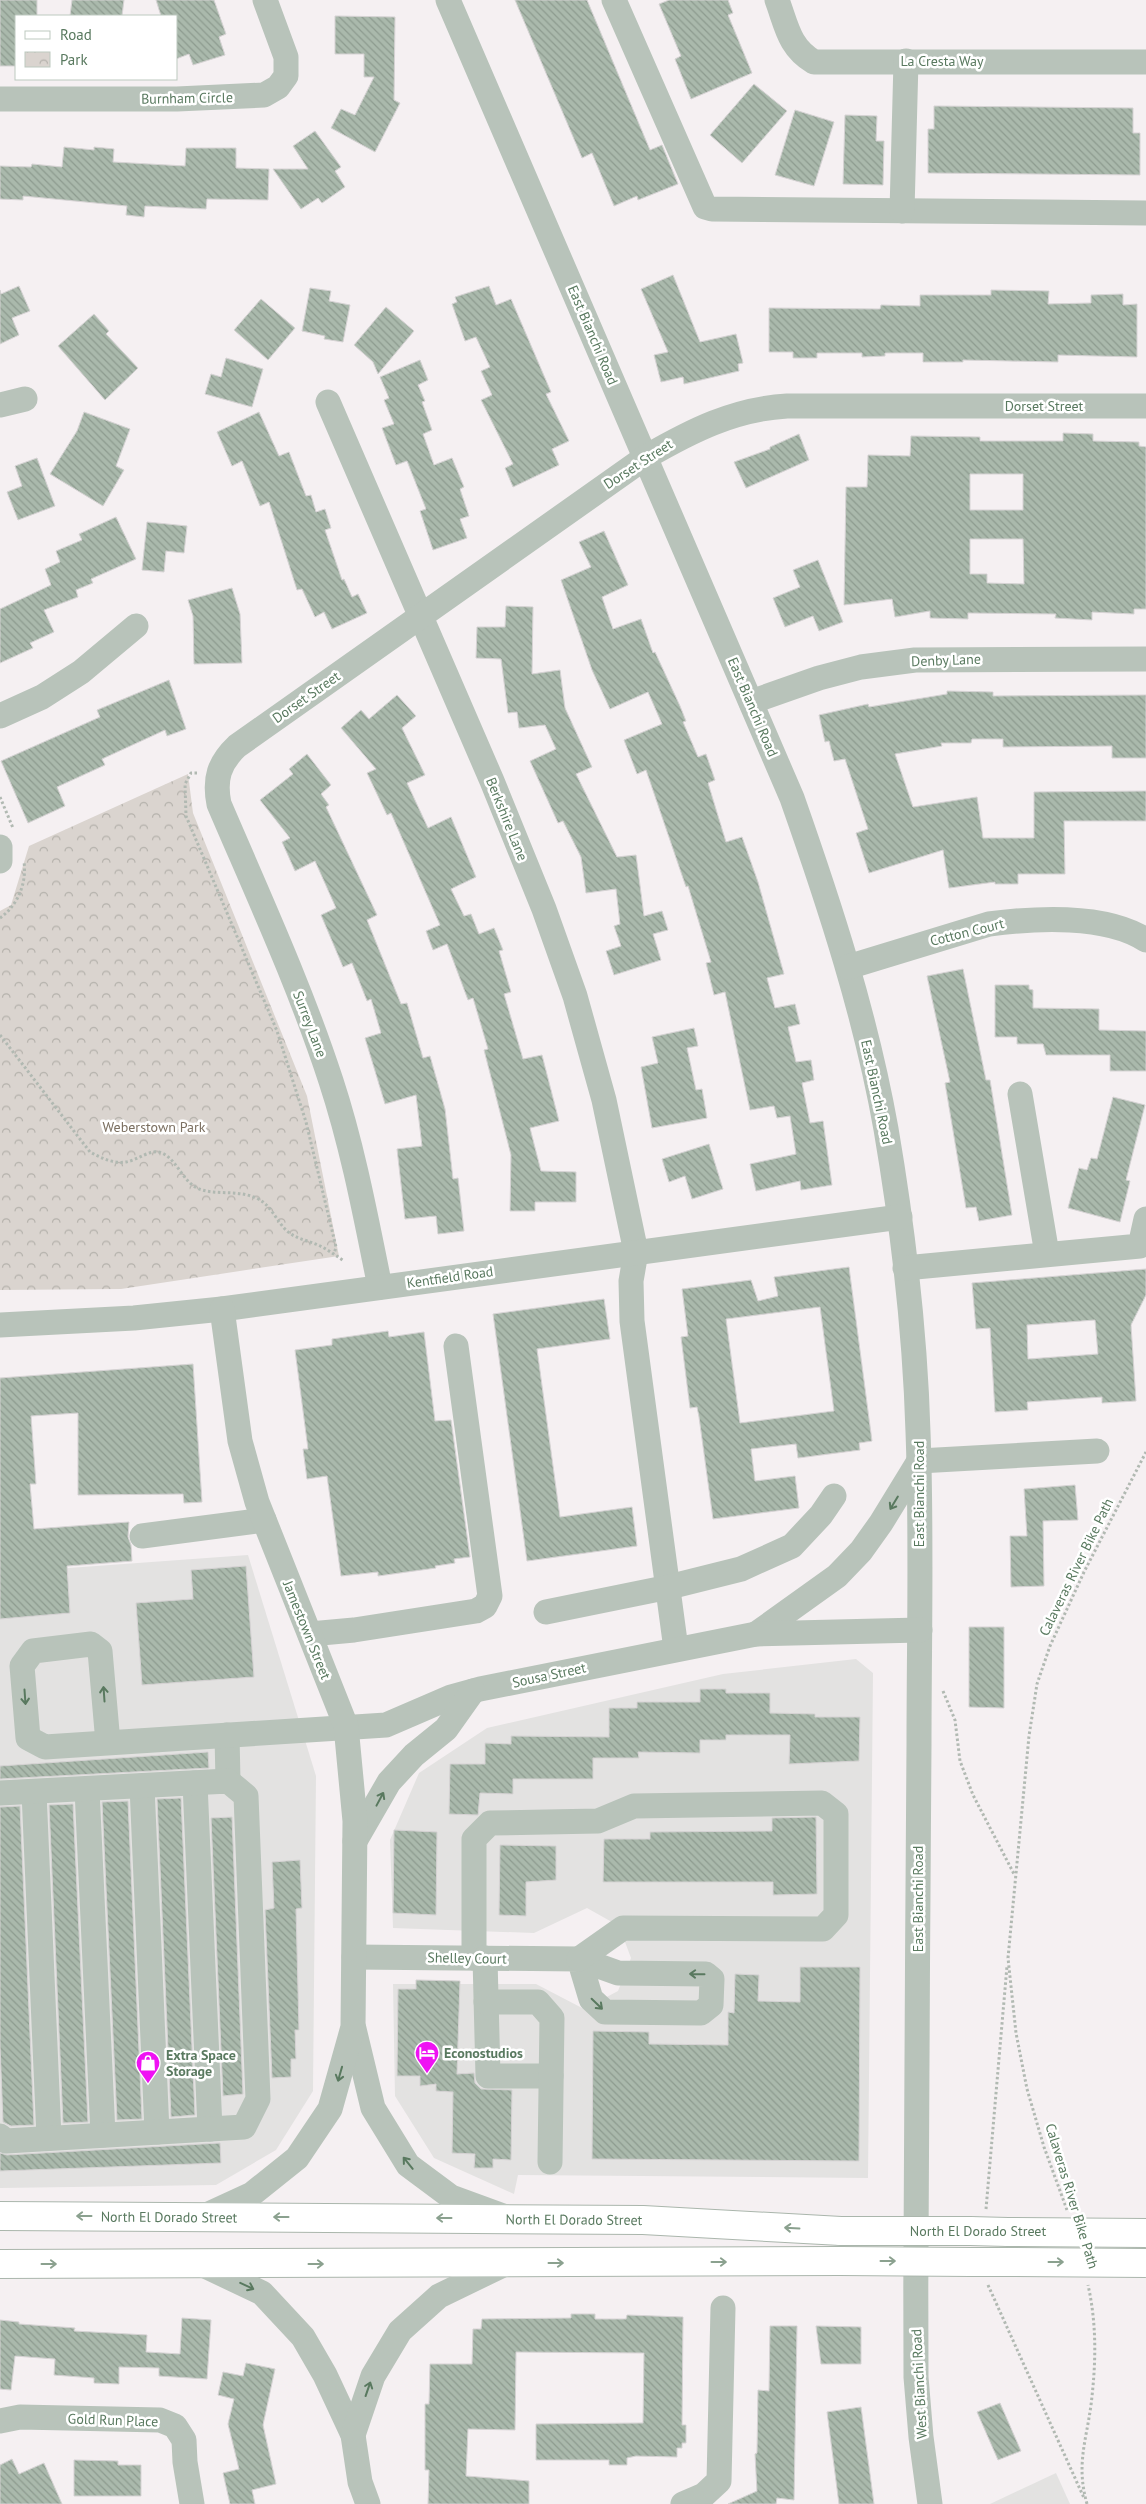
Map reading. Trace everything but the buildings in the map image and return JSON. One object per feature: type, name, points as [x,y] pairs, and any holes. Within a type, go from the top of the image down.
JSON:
[{"type":"main road","name":"North El Dorado Street","points":[[0,2216],[643,2220],[841,2231],[978,2223],[1008,2232],[1146,2233]]},
{"type":"main road","points":[[0,2264],[203,2265],[840,2261],[978,2271],[1007,2262],[1146,2263]]},
{"type":"street","name":"Burnham Circle","points":[[0,99],[177,99],[264,95],[278,87],[286,76],[286,57],[265,0]]},
{"type":"street","name":"East Bianchi Road","points":[[448,0],[792,798],[824,889],[848,967],[885,1126],[900,1217],[916,1391],[918,1461],[920,1630],[916,2264]]},
{"type":"street","points":[[614,0],[705,207],[712,209],[1146,213]]},
{"type":"street","name":"La Cresta Way","points":[[777,0],[795,46],[800,53],[814,62],[1146,62]]},
{"type":"street","points":[[902,211],[906,61]]},
{"type":"street","points":[[0,405],[25,399]]},
{"type":"street","name":"Berkshire Lane","points":[[328,402],[492,781],[544,909],[575,996],[604,1100],[636,1252]]},
{"type":"street","name":"Dorset Street","points":[[218,770],[226,756],[237,746],[646,457],[695,429],[749,410],[764,407],[1146,406]]},
{"type":"street","points":[[0,716],[42,697],[73,677],[136,626]]},
{"type":"street","name":"Denby Lane","points":[[751,702],[819,678],[862,667],[915,660],[1146,659]]},
{"type":"street","name":"Surrey Lane","points":[[218,770],[216,788],[219,804],[306,1009],[332,1082],[359,1184],[380,1287]]},
{"type":"street","points":[[0,847],[0,861]]},
{"type":"street","name":"Cotton Court","points":[[848,967],[989,924],[1012,921],[1080,921],[1132,931],[1146,940]]},
{"type":"street","points":[[1020,1094],[1047,1254]]},
{"type":"street","name":"Kentfield Road","points":[[0,1325],[134,1318],[222,1309],[900,1217]]},
{"type":"street","points":[[905,1268],[1143,1247],[1146,1219]]},
{"type":"street","points":[[636,1252],[631,1280],[632,1321],[676,1648]]},
{"type":"street","name":"Jamestown Street","points":[[222,1309],[240,1441],[264,1520],[346,1726],[355,1840],[353,2027]]},
{"type":"street","points":[[310,1634],[354,1630],[476,1611],[485,1606],[490,1596],[456,1346]]},
{"type":"street","points":[[918,1461],[1097,1451]]},
{"type":"street","name":"Sousa Street","points":[[756,1634],[837,1576],[861,1551],[882,1524],[918,1461]]},
{"type":"street","points":[[546,1612],[669,1587],[741,1569],[792,1546],[821,1516],[834,1496]]},
{"type":"street","points":[[142,1536],[264,1520]]},
{"type":"street","name":"Sousa Street","points":[[108,1743],[100,1651],[91,1644],[33,1651],[22,1666],[28,1738],[45,1747],[108,1743],[346,1726],[386,1725],[451,1698],[472,1692],[676,1648],[756,1634],[920,1630]]},
{"type":"street","points":[[355,1840],[389,1782],[414,1755],[446,1729],[472,1692]]},
{"type":"street","points":[[227,1734],[228,1781]]},
{"type":"street","points":[[0,1793],[228,1781],[246,1796],[258,2100],[244,2127],[6,2141],[0,2136]]},
{"type":"street","points":[[195,1782],[210,2129]]},
{"type":"street","points":[[142,1786],[156,2132]]},
{"type":"street","points":[[87,1789],[103,2135]]},
{"type":"street","points":[[34,1792],[49,2138]]},
{"type":"street","points":[[551,2076],[488,2076],[486,2002],[479,1958],[474,1839],[490,1823],[598,1821],[634,1806],[822,1803],[836,1814],[836,1914],[823,1930],[623,1928],[580,1960]]},
{"type":"street","name":"Shelley Court","points":[[354,1957],[580,1960],[618,1973],[706,1974],[712,1979],[711,2005],[701,2013],[605,2012],[591,1999],[580,1960]]},
{"type":"street","points":[[486,2002],[538,2002],[552,2018],[550,2162]]},
{"type":"street","points":[[202,2217],[252,2194],[296,2158],[330,2109],[353,2027]]},
{"type":"street","points":[[353,2027],[373,2108],[408,2165],[451,2197],[510,2219]]},
{"type":"street","points":[[353,2435],[373,2376],[400,2331],[439,2296],[508,2263]]},
{"type":"street","name":"West Bianchi Road","points":[[916,2264],[916,2377],[921,2437],[930,2504]]},
{"type":"street","points":[[203,2265],[262,2293],[303,2337],[325,2375],[353,2435],[360,2482],[368,2504]]},
{"type":"street","points":[[683,2504],[704,2495],[719,2481],[723,2308]]},
{"type":"street","name":"Gold Run Place","points":[[0,2420],[20,2417],[160,2420],[174,2426],[184,2440],[184,2462],[192,2504]]},
{"type":"path","points":[[218,770],[191,773],[185,784],[186,816],[277,1031],[306,1122],[336,1247],[334,1254]]},
{"type":"path","points":[[0,1035],[90,1152],[105,1160],[125,1162],[149,1153],[157,1152],[164,1154],[195,1186],[209,1191],[242,1192],[259,1199],[270,1208],[287,1231],[299,1239],[316,1244],[344,1261]]},
{"type":"path","name":"Calaveras River Bike Path","points":[[978,2223],[1008,1958],[1014,1875],[1029,1736],[1037,1684],[1063,1614],[1146,1452]]},
{"type":"path","points":[[941,1686],[955,1720],[960,1761],[973,1795],[1014,1875]]},
{"type":"path","name":"Calaveras River Bike Path","points":[[1008,1958],[1016,2033],[1027,2089],[1068,2214]]},
{"type":"path","name":"Calaveras River Bike Path","points":[[978,2271],[1087,2503]]},
{"type":"path","name":"Calaveras River Bike Path","points":[[1086,2279],[1094,2314],[1096,2360],[1091,2406],[1082,2450],[1082,2477],[1087,2503]]},
{"type":"shaded area","points":[[248,1555],[316,1776],[313,2091],[276,2150],[216,2185],[0,2188],[0,1573]]},
{"type":"shaded area","points":[[856,1659],[873,1673],[868,2178],[518,2175],[514,2194],[434,2158],[395,2096],[393,1984],[536,1984],[584,2009],[618,1991],[631,1958],[619,1926],[587,1908],[534,1933],[393,1928],[390,1840],[419,1773],[487,1728],[723,1674]]},
{"type":"shaded area","points":[[1056,2473],[1070,2504],[990,2504]]},
{"type":"green space","name":"Weberstown Park","points":[[188,774],[193,813],[307,1096],[339,1256],[121,1289],[0,1290],[0,911],[11,905],[29,846]]},
{"type":"place","name":"Econostudios","points":[[427,2074]]},
{"type":"place","name":"Extra Space Storage","points":[[148,2084]]}]
